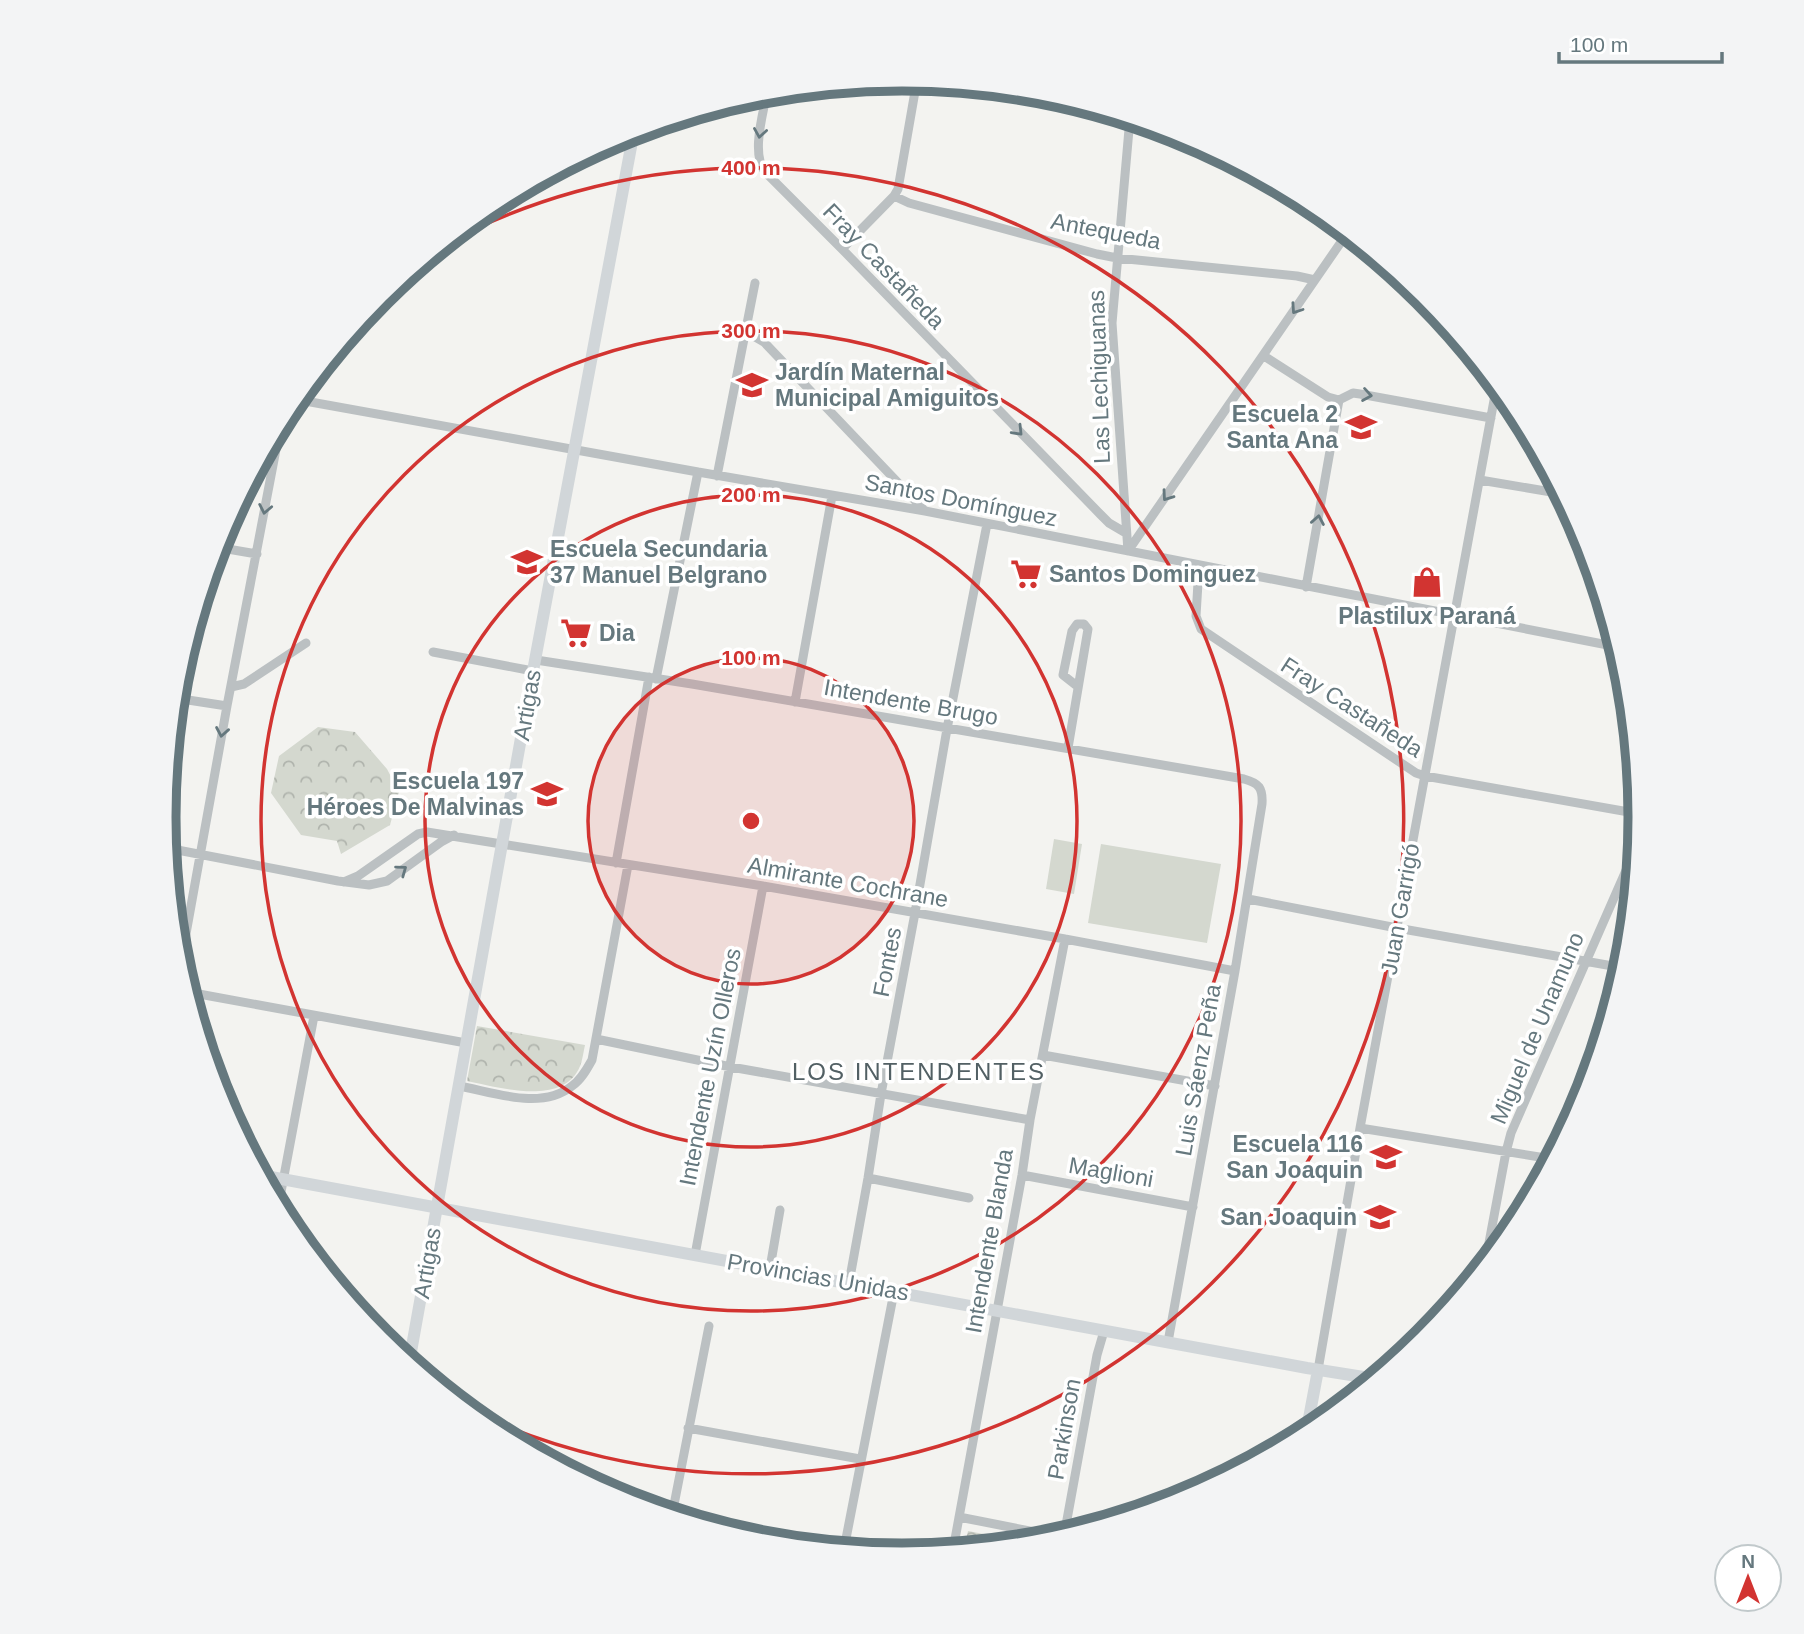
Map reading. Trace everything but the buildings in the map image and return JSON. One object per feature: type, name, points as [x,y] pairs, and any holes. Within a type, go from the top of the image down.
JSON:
[{"type":"street","points":[[842,249],[894,196],[901,179],[915,92]]},
{"type":"street","name":"Fray Castañeda","points":[[765,104],[758,155],[760,166],[765,172],[1101,516],[1126,533]]},
{"type":"street","name":"Las Lechiguanas","points":[[1129,128],[1112,323],[1129,551]]},
{"type":"street","name":"Artigas","points":[[411,1351],[534,666],[632,143]]},
{"type":"street","name":"Antequeda","points":[[894,196],[909,203],[1097,254],[1297,276],[1315,281]]},
{"type":"street","points":[[1129,551],[1343,240]]},
{"type":"street","points":[[717,476],[754,283]]},
{"type":"street","points":[[745,331],[764,342],[925,511]]},
{"type":"street","points":[[1264,356],[1328,397],[1339,400]]},
{"type":"street","points":[[1306,587],[1339,400],[1353,393],[1491,418]]},
{"type":"street","name":"Juan Garrigó","points":[[1309,1418],[1495,398]]},
{"type":"street","name":"Santos Domínguez","points":[[306,402],[925,511],[1607,645]]},
{"type":"street","points":[[186,934],[276,449]]},
{"type":"street","points":[[616,863],[698,472]]},
{"type":"street","points":[[1480,480],[1551,492]]},
{"type":"street","points":[[795,702],[831,496]]},
{"type":"street","name":"Fontes","points":[[849,1283],[947,729],[987,524]]},
{"type":"street","points":[[227,549],[257,554]]},
{"type":"street","name":"Fray Castañeda","points":[[1199,566],[1196,616],[1201,629],[1410,769],[1425,776],[1628,811]]},
{"type":"street","points":[[1068,748],[1088,629],[1084,624],[1077,624],[1072,631],[1063,675],[1077,686]]},
{"type":"street","points":[[232,687],[244,684],[306,643]]},
{"type":"street","name":"Intendente Brugo","points":[[433,652],[653,678],[1244,779],[1260,787],[1262,804]]},
{"type":"street","points":[[186,700],[227,706]]},
{"type":"street","name":"Luis Sáenz Peña","points":[[1168,1342],[1248,898],[1262,804]]},
{"type":"street","name":"Almirante Cochrane","points":[[344,882],[358,876],[418,834],[427,832],[763,886],[1235,971]]},
{"type":"street","points":[[177,850],[369,885],[387,881],[454,835]]},
{"type":"street","points":[[459,1086],[529,1099],[566,1091],[579,1080],[592,1060],[628,865]]},
{"type":"street","name":"Miguel de Unamuno","points":[[1489,1244],[1511,1133],[1625,871]]},
{"type":"street","name":"Intendente Uzín Olleros","points":[[695,1255],[763,886]]},
{"type":"street","points":[[1248,898],[1397,928],[1612,966]]},
{"type":"street","name":"Intendente Blanda","points":[[955,1541],[1065,939]]},
{"type":"street","points":[[198,994],[467,1043]]},
{"type":"street","points":[[281,1192],[314,1016]]},
{"type":"street","points":[[596,1039],[731,1067],[1030,1120]]},
{"type":"street","points":[[1043,1055],[1215,1086]]},
{"type":"street","points":[[1360,1128],[1542,1158]]},
{"type":"street","name":"Maglioni","points":[[1022,1175],[1194,1207]]},
{"type":"street","name":"Provincias Unidas","points":[[271,1177],[1364,1377]]},
{"type":"street","points":[[869,1178],[969,1198]]},
{"type":"street","points":[[769,1268],[780,1210]]},
{"type":"street","points":[[846,1540],[894,1292]]},
{"type":"street","points":[[674,1505],[709,1326]]},
{"type":"street","name":"Parkinson","points":[[1064,1524],[1104,1331]]},
{"type":"street","points":[[688,1428],[860,1459]]},
{"type":"street","points":[[959,1517],[1034,1531]]},
{"type":"green space","points":[[318,727],[355,732],[387,769],[399,792],[390,825],[341,854],[337,841],[301,835],[271,793],[279,756]]},
{"type":"green space","points":[[1054,839],[1082,844],[1074,894],[1046,889]]},
{"type":"green space","points":[[1101,844],[1221,864],[1207,943],[1088,923]]},
{"type":"green space","points":[[477,1026],[585,1045],[580,1066],[568,1082],[541,1091],[510,1089],[467,1081]]},
{"type":"green space","points":[[968,1531],[998,1537],[997,1537],[966,1540]]},
{"type":"place","name":"Jardín Maternal Municipal Amiguitos","points":[[752,385]]},
{"type":"place","name":"Escuela 2 Santa Ana","points":[[1361,427]]},
{"type":"place","name":"Escuela Secundaria 37 Manuel Belgrano","points":[[527,562]]},
{"type":"place","name":"Santos Dominguez","points":[[1026,574]]},
{"type":"place","name":"Plastilux Paraná","points":[[1427,582]]},
{"type":"place","name":"Dia","points":[[576,633]]},
{"type":"place","name":"Escuela 197 Héroes De Malvinas","points":[[547,794]]},
{"type":"place","name":"Escuela 116 San Joaquin","points":[[1386,1157]]},
{"type":"place","name":"San Joaquin","points":[[1380,1217]]},
{"type":"district","name":"LOS INTENDENTES","points":[[919,1071]]}]
